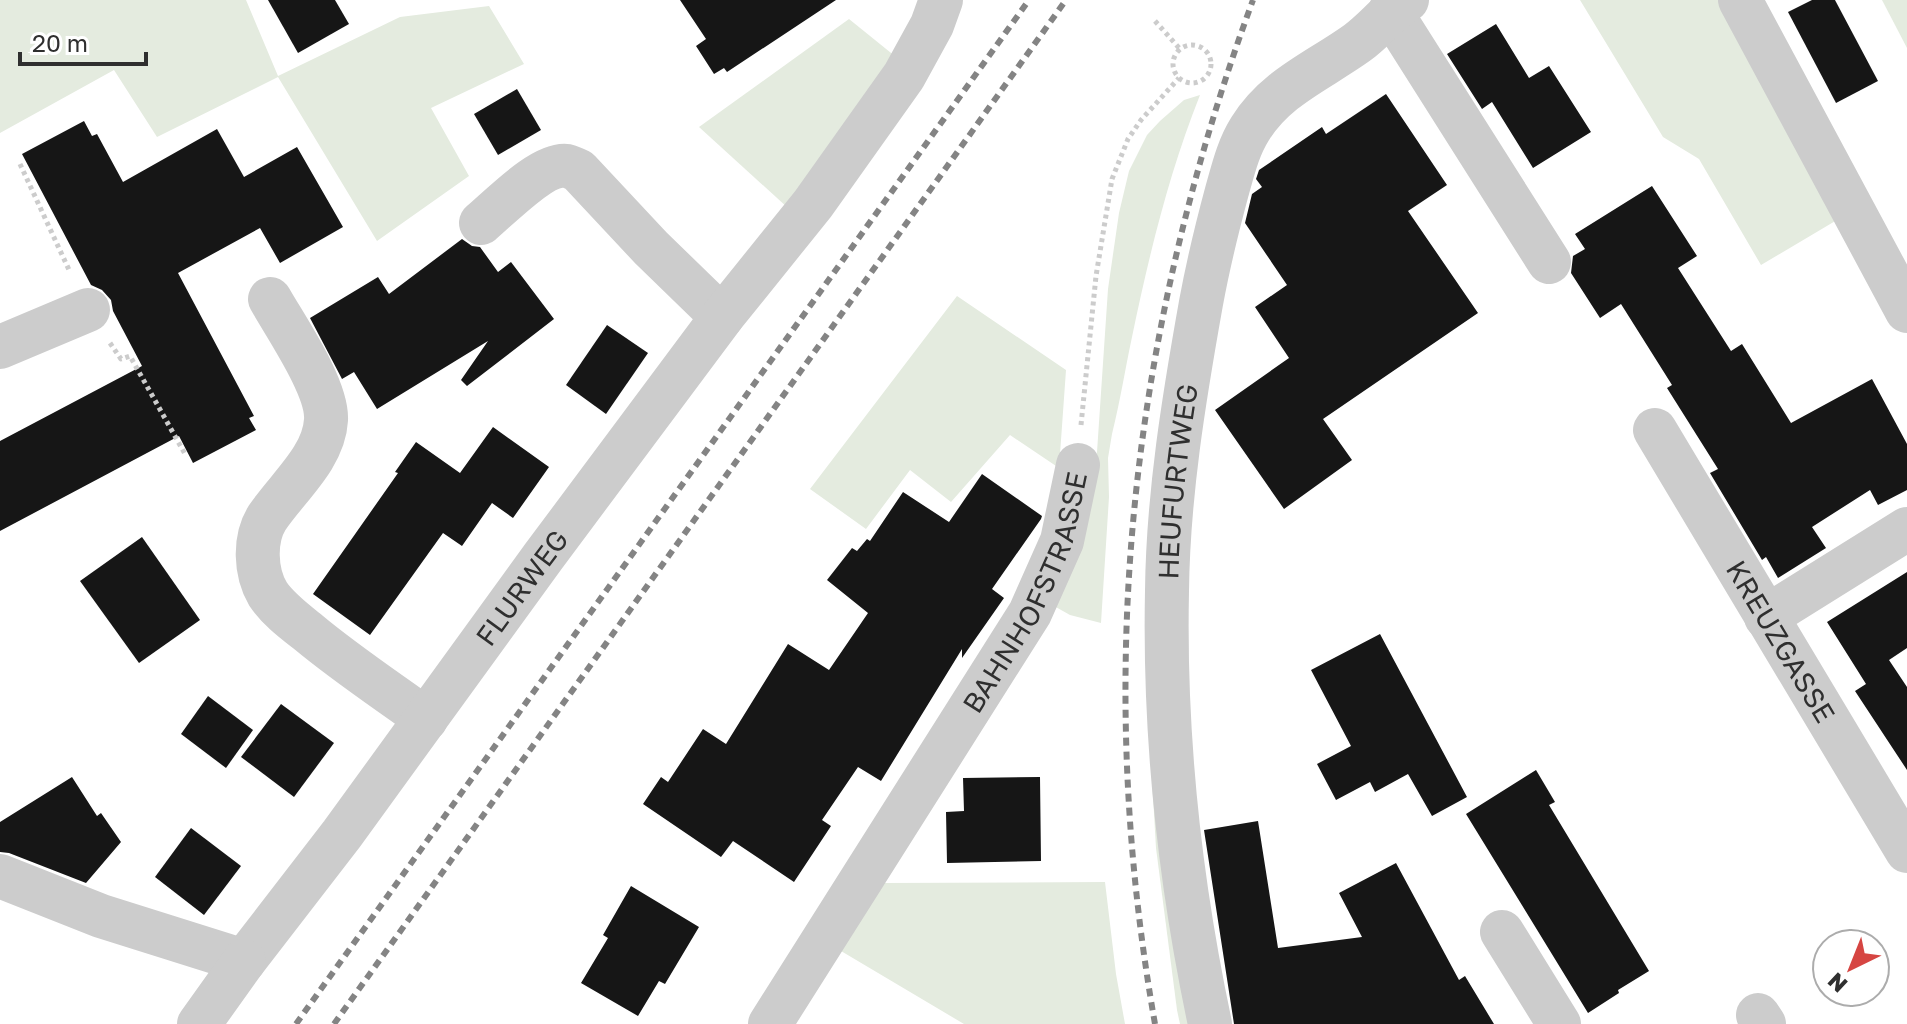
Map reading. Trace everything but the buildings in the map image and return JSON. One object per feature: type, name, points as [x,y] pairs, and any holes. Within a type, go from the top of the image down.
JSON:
[{"type":"street","name":"FLURWEG","points":[[199,1024],[722,317],[813,204],[904,76],[932,25],[941,0]]},
{"type":"street","points":[[1740,0],[1907,311]]},
{"type":"street","points":[[1398,6],[1549,262]]},
{"type":"street","name":"HEUFURTWEG","points":[[1210,1024],[1179,830],[1167,637],[1169,545],[1202,297],[1217,227],[1239,151],[1253,124],[1285,88],[1357,42],[1398,6]]},
{"type":"street","points":[[481,223],[539,175],[552,168],[566,166],[579,171],[651,248],[722,317]]},
{"type":"street","points":[[270,299],[324,396],[326,420],[322,439],[311,460],[265,521],[257,543],[259,569],[268,593],[287,615],[426,719]]},
{"type":"street","points":[[0,347],[88,310]]},
{"type":"street","name":"KREUZGASSE","points":[[1655,430],[1907,851]]},
{"type":"street","name":"BAHNHOFSTRASSE","points":[[770,1024],[1030,613],[1062,541],[1078,465]]},
{"type":"street","points":[[1766,617],[1907,529]]},
{"type":"street","points":[[0,876],[101,916],[244,961]]},
{"type":"street","points":[[1502,932],[1559,1024]]},
{"type":"path","points":[[1155,21],[1180,49]]},
{"type":"path","points":[[1192,45],[1205,49],[1212,70],[1203,80],[1190,83],[1175,73],[1174,60],[1180,49],[1192,45]]},
{"type":"path","name":"BAHNHOFSTRASSE","points":[[1078,465],[1096,276],[1112,179],[1128,139],[1179,78]]},
{"type":"shaded area","points":[[0,0],[246,0],[278,76],[400,17],[489,6],[524,64],[431,108],[469,176],[377,241],[278,77],[157,137],[114,70],[0,133]]},
{"type":"shaded area","points":[[1580,0],[1728,0],[1842,217],[1761,265],[1699,159],[1663,137]]},
{"type":"shaded area","points":[[1882,0],[1907,0],[1907,48]]},
{"type":"shaded area","points":[[849,19],[901,61],[788,208],[699,127]]},
{"type":"shaded area","points":[[1200,95],[1169,184],[1153,245],[1112,434],[1108,458],[1109,497],[1101,623],[1070,615],[1054,606],[1092,486],[1108,289],[1119,213],[1129,171],[1147,135],[1184,100]]},
{"type":"shaded area","points":[[957,296],[1066,370],[1059,468],[1010,435],[951,502],[910,470],[866,529],[810,489]]},
{"type":"shaded area","points":[[1151,762],[1197,1024],[1180,1024],[1177,1010],[1156,848]]},
{"type":"shaded area","points":[[1105,882],[1125,1024],[964,1024],[841,951],[884,883]]},
{"type":"railway","points":[[296,1024],[1029,0]]},
{"type":"railway","points":[[334,1024],[1066,0]]},
{"type":"railway","points":[[1155,1024],[1136,893],[1127,763],[1126,634],[1135,506],[1152,378],[1177,252],[1211,125],[1253,0]]}]
